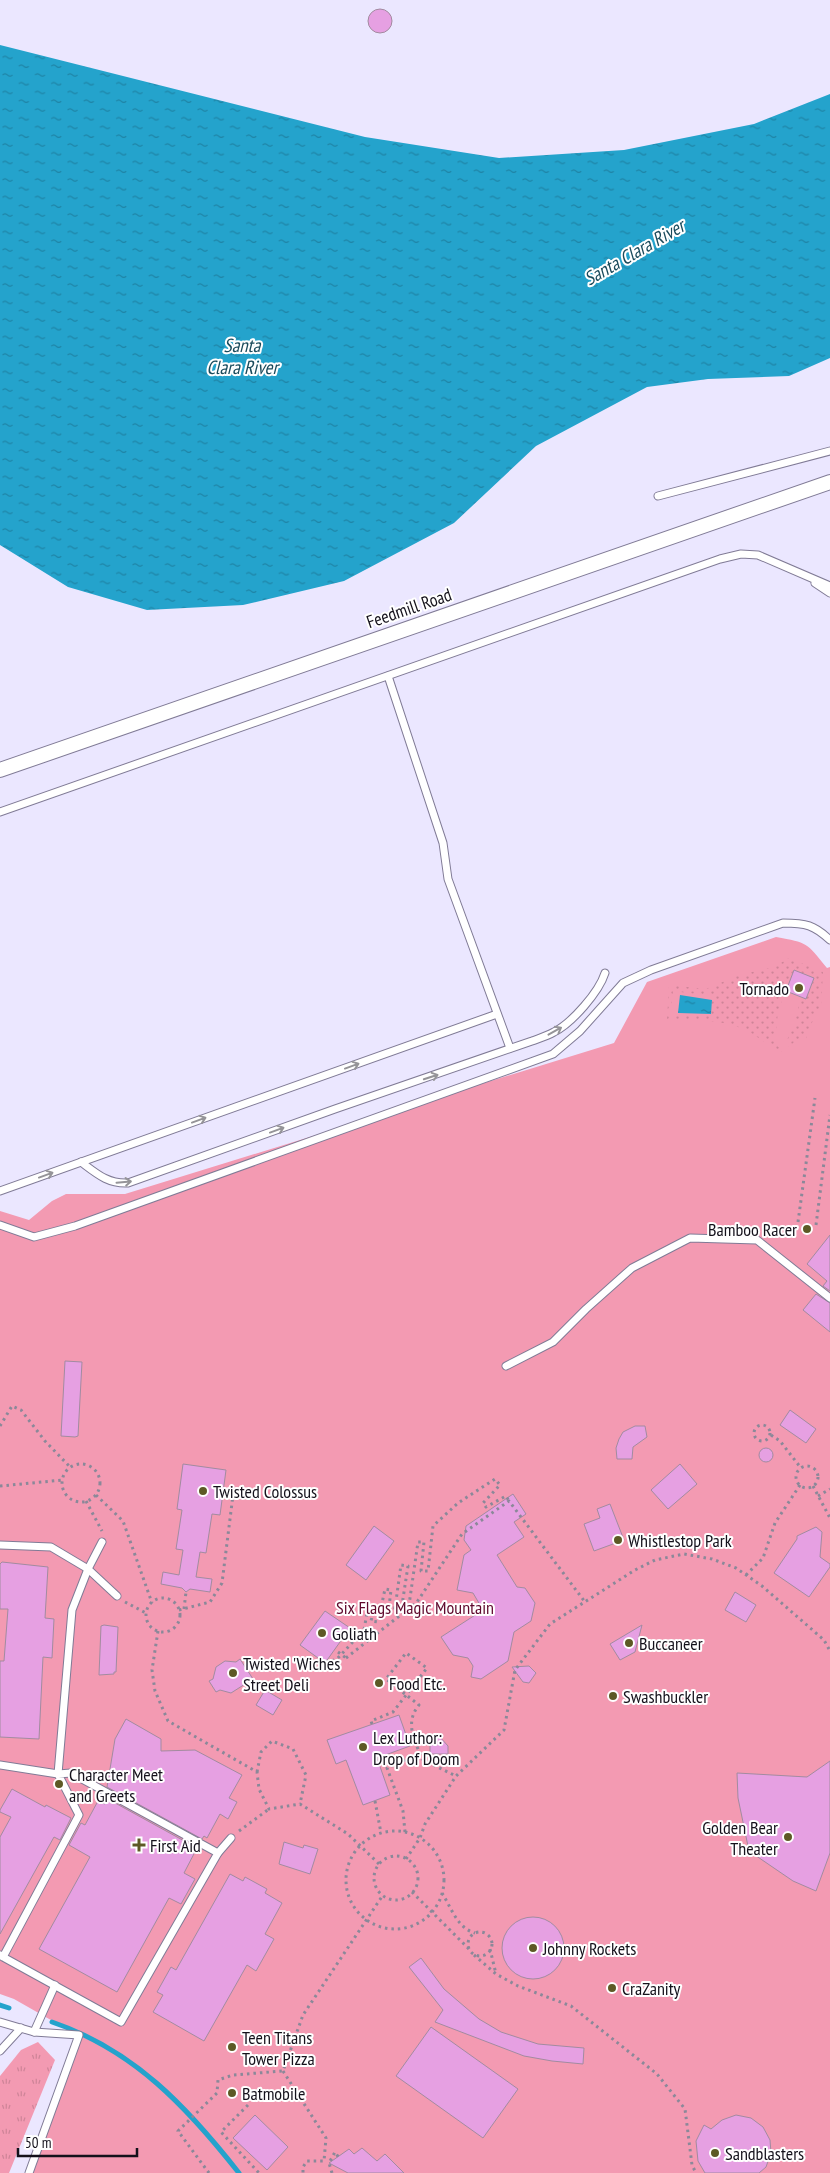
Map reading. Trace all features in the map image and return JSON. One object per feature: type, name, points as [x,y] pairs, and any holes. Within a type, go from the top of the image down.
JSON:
[{"type":"street","name":"Feedmill Road","points":[[0,770],[830,482]]},
{"type":"lane","points":[[658,496],[830,451]]},
{"type":"lane","points":[[0,812],[720,559],[741,554],[758,555],[830,586]]},
{"type":"lane","points":[[791,569],[830,593]]},
{"type":"lane","points":[[388,676],[443,843],[448,879],[510,1048]]},
{"type":"lane","points":[[0,1225],[34,1237],[75,1226],[553,1054],[580,1031],[623,983],[651,970],[783,923],[799,923],[817,928],[830,940]]},
{"type":"lane","points":[[81,1162],[103,1178],[116,1184],[128,1183],[555,1032],[568,1023],[592,995],[605,973]]},
{"type":"lane","points":[[1,1188],[81,1162],[497,1014]]},
{"type":"lane","points":[[506,1366],[553,1342],[586,1309],[632,1268],[690,1238],[757,1240],[830,1298]]},
{"type":"lane","points":[[102,1542],[88,1569],[72,1610],[58,1774],[79,1815],[2,1956],[121,2022],[218,1853],[230,1838]]},
{"type":"lane","points":[[0,1545],[51,1548],[88,1569],[117,1596]]},
{"type":"lane","points":[[0,1766],[58,1774],[71,1773],[218,1853]]},
{"type":"lane","points":[[34,2032],[54,1985]]},
{"type":"lane","points":[[0,2022],[34,2032],[79,2035],[29,2173]]},
{"type":"lane","points":[[0,2051],[21,2028]]},
{"type":"path","points":[[798,1222],[816,1098]]},
{"type":"path","points":[[816,1225],[830,1115]]},
{"type":"path","points":[[0,1426],[12,1406],[21,1410],[44,1441],[71,1468]]},
{"type":"path","points":[[771,1435],[768,1440],[760,1441],[755,1438],[755,1429],[761,1425],[767,1426],[771,1435],[780,1441],[801,1468]]},
{"type":"path","points":[[81,1464],[87,1465],[96,1472],[100,1483],[96,1495],[86,1501],[74,1501],[69,1498],[63,1487],[63,1480],[65,1474],[71,1468],[81,1464]]},
{"type":"path","points":[[808,1466],[817,1472],[817,1480],[813,1486],[806,1488],[800,1485],[796,1476],[801,1468],[808,1466]]},
{"type":"path","points":[[326,1661],[337,1658],[364,1630],[368,1607],[374,1608],[371,1621],[378,1622],[385,1589],[391,1590],[389,1607],[395,1608],[401,1565],[408,1566],[402,1605],[409,1605],[418,1542],[424,1542],[421,1571],[428,1571],[433,1526],[458,1503],[495,1479],[500,1485],[483,1503],[486,1507],[506,1496],[584,1602]]},
{"type":"path","points":[[0,1486],[63,1480]]},
{"type":"path","points":[[746,1575],[763,1558],[775,1523],[800,1485]]},
{"type":"path","points":[[813,1486],[830,1518]]},
{"type":"path","points":[[818,1496],[830,1488]]},
{"type":"path","points":[[179,1610],[210,1602],[222,1583],[233,1496],[223,1494]]},
{"type":"path","points":[[96,1495],[123,1521],[152,1603]]},
{"type":"path","points":[[86,1501],[102,1529],[102,1542]]},
{"type":"path","points":[[338,1652],[346,1658],[417,1602],[462,1534],[509,1501]]},
{"type":"path","points":[[406,1859],[420,1838],[425,1824],[456,1776],[504,1730],[515,1670],[550,1624],[635,1570],[655,1560],[684,1554],[712,1559],[736,1568],[762,1586],[824,1640],[830,1652]]},
{"type":"path","points":[[184,1608],[186,1592]]},
{"type":"path","points":[[117,1596],[128,1605],[146,1613]]},
{"type":"path","points":[[168,1599],[173,1601],[179,1610],[179,1620],[173,1629],[163,1632],[148,1624],[146,1613],[152,1603],[156,1600],[168,1599]]},
{"type":"path","points":[[158,1631],[152,1670],[155,1691],[168,1721],[257,1772]]},
{"type":"path","points":[[372,1724],[371,1721],[394,1712],[406,1695],[427,1668],[406,1653],[386,1679],[406,1695],[419,1705],[411,1722],[412,1735],[423,1760],[456,1776]]},
{"type":"path","points":[[269,1809],[259,1789],[257,1772],[261,1752],[272,1742],[293,1749],[306,1775],[300,1804]]},
{"type":"path","points":[[405,1832],[403,1811],[387,1768],[420,1753]]},
{"type":"path","points":[[375,1800],[381,1834]]},
{"type":"path","points":[[230,1838],[269,1809],[300,1804],[348,1834],[379,1864]]},
{"type":"path","points":[[388,1831],[405,1832],[420,1838],[432,1848],[440,1861],[444,1877],[442,1892],[436,1907],[425,1919],[411,1926],[396,1929],[380,1927],[366,1920],[354,1908],[347,1893],[346,1876],[350,1860],[359,1846],[372,1836],[381,1834],[388,1831]]},
{"type":"path","points":[[396,1856],[406,1859],[414,1866],[417,1873],[418,1880],[412,1892],[400,1900],[392,1900],[383,1896],[376,1887],[374,1880],[374,1873],[379,1864],[388,1857],[396,1856]]},
{"type":"path","points":[[412,1892],[431,1913],[496,1974],[518,1986],[571,2006],[657,2074],[685,2109],[692,2165],[696,2173]]},
{"type":"path","points":[[442,1892],[460,1923],[469,1931],[484,1933],[490,1937],[490,1949],[496,1974]]},
{"type":"path","points":[[283,2071],[303,2015],[383,1896]]},
{"type":"path","points":[[469,1949],[470,1938],[476,1933]]},
{"type":"path","points":[[474,1954],[485,1954],[490,1949]]},
{"type":"path","points":[[209,2173],[178,2131],[217,2092],[218,2080],[233,2075],[283,2071]]},
{"type":"path","points":[[283,2071],[326,2138],[324,2161],[307,2161],[302,2167],[303,2173]]},
{"type":"path","points":[[248,2105],[221,2132],[259,2173]]},
{"type":"path","points":[[332,2173],[329,2163],[335,2152],[339,2158]]},
{"type":"green space","name":"Six Flags Magic Mountain","points":[[776,937],[806,945],[827,968],[830,967],[830,2173],[29,2173],[79,2036],[14,1999],[0,1994],[0,1211],[29,1220],[52,1201],[66,1194],[125,1194],[614,1043],[647,982]]},
{"type":"green space","points":[[789,958],[823,972],[821,1007],[810,1026],[806,1039],[795,1041],[789,1047],[786,1042],[794,1026],[800,1000],[814,978],[794,970],[778,1011],[775,1043],[782,1051],[778,1055],[752,1033],[739,1027],[714,1022],[667,1020],[669,985],[706,989],[739,975],[774,967]],"holes":[[[673,991],[712,996],[711,1016],[670,1016]]]},
{"type":"green space","points":[[38,2042],[55,2060],[9,2173],[0,2173],[0,2076],[21,2050]]},
{"type":"water","name":"Santa Clara River","points":[[0,45],[365,137],[499,158],[624,150],[754,124],[830,94],[830,358],[789,376],[708,379],[647,387],[536,446],[454,523],[344,581],[243,605],[147,610],[68,587],[0,545]]},
{"type":"water","points":[[680,995],[712,1000],[711,1014],[678,1013]]},
{"type":"building","points":[[380,9],[389,12],[392,21],[389,30],[380,33],[371,30],[368,21],[371,12]]},
{"type":"building","points":[[794,970],[814,978],[806,999],[786,991]]},
{"type":"building","points":[[830,1235],[830,1291],[823,1286],[827,1281],[807,1264]]},
{"type":"building","points":[[816,1294],[830,1303],[830,1332],[803,1310]]},
{"type":"building","points":[[65,1361],[82,1362],[78,1436],[75,1437],[61,1436]]},
{"type":"building","points":[[790,1410],[816,1429],[806,1443],[780,1425]]},
{"type":"building","points":[[635,1426],[645,1426],[647,1437],[633,1447],[632,1459],[617,1459],[616,1448],[619,1439],[623,1432]]},
{"type":"building","points":[[763,1448],[769,1448],[773,1455],[769,1462],[763,1462],[759,1458],[759,1452]]},
{"type":"building","points":[[183,1464],[226,1470],[220,1515],[212,1514],[206,1553],[200,1552],[196,1577],[212,1579],[210,1592],[190,1589],[186,1592],[182,1588],[161,1584],[163,1572],[179,1575],[183,1550],[176,1549],[182,1510],[177,1509]]},
{"type":"building","points":[[680,1464],[697,1484],[668,1509],[651,1490]]},
{"type":"building","points":[[513,1494],[526,1514],[514,1522],[524,1537],[497,1555],[517,1587],[525,1588],[535,1603],[531,1621],[514,1632],[508,1661],[481,1679],[471,1677],[473,1666],[468,1658],[453,1655],[441,1637],[483,1610],[473,1593],[457,1590],[464,1555],[471,1550],[464,1540],[466,1526]]},
{"type":"building","points":[[610,1504],[624,1540],[594,1551],[584,1524],[600,1518],[597,1509]]},
{"type":"building","points":[[374,1526],[394,1541],[366,1580],[346,1565]]},
{"type":"building","points":[[816,1527],[822,1532],[820,1557],[830,1564],[830,1567],[809,1597],[774,1573],[797,1539],[797,1536]]},
{"type":"building","points":[[2,1562],[48,1567],[45,1618],[54,1619],[52,1658],[43,1657],[39,1739],[0,1737],[0,1661],[4,1661],[8,1609],[0,1609],[0,1564]]},
{"type":"building","points":[[735,1592],[756,1605],[746,1622],[725,1610]]},
{"type":"building","points":[[325,1611],[350,1628],[325,1663],[300,1645]]},
{"type":"building","points":[[642,1625],[635,1652],[620,1660],[610,1644]]},
{"type":"building","points":[[101,1626],[118,1627],[116,1672],[114,1674],[99,1675]]},
{"type":"building","points":[[240,1659],[253,1679],[231,1693],[220,1690],[216,1692],[209,1681],[213,1679],[216,1667],[225,1661],[236,1662]]},
{"type":"building","points":[[529,1666],[536,1673],[529,1683],[523,1682],[512,1667]]},
{"type":"building","points":[[265,1690],[282,1700],[273,1715],[256,1705]]},
{"type":"building","points":[[399,1715],[410,1746],[377,1758],[390,1795],[363,1805],[346,1760],[336,1764],[327,1740]]},
{"type":"building","points":[[126,1719],[161,1739],[161,1751],[195,1750],[242,1775],[229,1798],[237,1802],[228,1819],[220,1814],[207,1838],[204,1836],[202,1839],[107,1787],[115,1739]]},
{"type":"building","points":[[439,1736],[448,1746],[448,1754],[430,1754],[430,1745]]},
{"type":"building","name":"Golden Bear Theater","points":[[830,1761],[830,1853],[816,1891],[793,1881],[749,1851],[738,1798],[737,1773],[807,1777]]},
{"type":"building","points":[[12,1789],[45,1807],[46,1805],[71,1818],[60,1840],[54,1837],[0,1934],[0,1837],[11,1817],[0,1812],[0,1810]]},
{"type":"building","points":[[106,1798],[197,1848],[184,1873],[195,1879],[181,1904],[169,1898],[117,1992],[39,1949],[90,1857],[69,1845],[81,1823],[85,1825],[98,1801],[105,1804]]},
{"type":"building","points":[[284,1842],[303,1848],[304,1845],[318,1849],[310,1874],[279,1864]]},
{"type":"building","points":[[230,1874],[243,1881],[245,1877],[267,1889],[265,1893],[282,1903],[265,1934],[274,1939],[256,1971],[247,1965],[204,2041],[153,2012],[163,1995],[157,1992],[171,1967],[176,1970]]},
{"type":"building","name":"Johnny Rockets","points":[[527,1917],[539,1917],[555,1926],[562,1936],[564,1948],[562,1960],[555,1970],[539,1979],[527,1979],[516,1974],[507,1965],[502,1954],[502,1942],[507,1931],[516,1922]]},
{"type":"building","points":[[421,1958],[444,1989],[479,2019],[501,2032],[538,2044],[584,2048],[583,2064],[524,2056],[435,2022],[443,2010],[409,1967]]},
{"type":"building","points":[[431,2027],[518,2089],[483,2138],[396,2076]]},
{"type":"building","points":[[255,2115],[288,2147],[267,2170],[233,2138]]},
{"type":"building","points":[[736,2115],[751,2118],[763,2127],[770,2140],[771,2153],[766,2167],[759,2173],[705,2173],[698,2161],[696,2141],[704,2125],[711,2129],[722,2120]]},
{"type":"building","points":[[362,2148],[377,2161],[385,2154],[404,2173],[348,2173],[329,2163],[349,2149],[354,2154]]},
{"type":"waterway","points":[[0,2005],[9,2008]]},
{"type":"waterway","points":[[52,2022],[108,2048],[157,2083],[179,2104],[239,2173]]},
{"type":"place","name":"Tornado","points":[[799,988]]},
{"type":"place","name":"Bamboo Racer","points":[[807,1229]]},
{"type":"place","name":"Twisted Colossus","points":[[203,1491]]},
{"type":"place","name":"Whistlestop Park","points":[[618,1540]]},
{"type":"place","name":"Goliath","points":[[322,1633]]},
{"type":"place","name":"Buccaneer","points":[[629,1643]]},
{"type":"place","name":"Twisted 'Wiches Street Deli","points":[[233,1673]]},
{"type":"place","name":"Food Etc.","points":[[379,1683]]},
{"type":"place","name":"Swashbuckler","points":[[613,1696]]},
{"type":"place","name":"Lex Luthor: Drop of Doom","points":[[363,1747]]},
{"type":"place","name":"Character Meet and Greets","points":[[59,1784]]},
{"type":"place","name":"Golden Bear Theater","points":[[788,1837]]},
{"type":"place","name":"First Aid","points":[[139,1845]]},
{"type":"place","name":"Johnny Rockets","points":[[533,1948]]},
{"type":"place","name":"CraZanity","points":[[612,1988]]},
{"type":"place","name":"Teen Titans Tower Pizza","points":[[232,2047]]},
{"type":"place","name":"Batmobile","points":[[232,2093]]},
{"type":"place","name":"Sandblasters","points":[[715,2153]]}]
